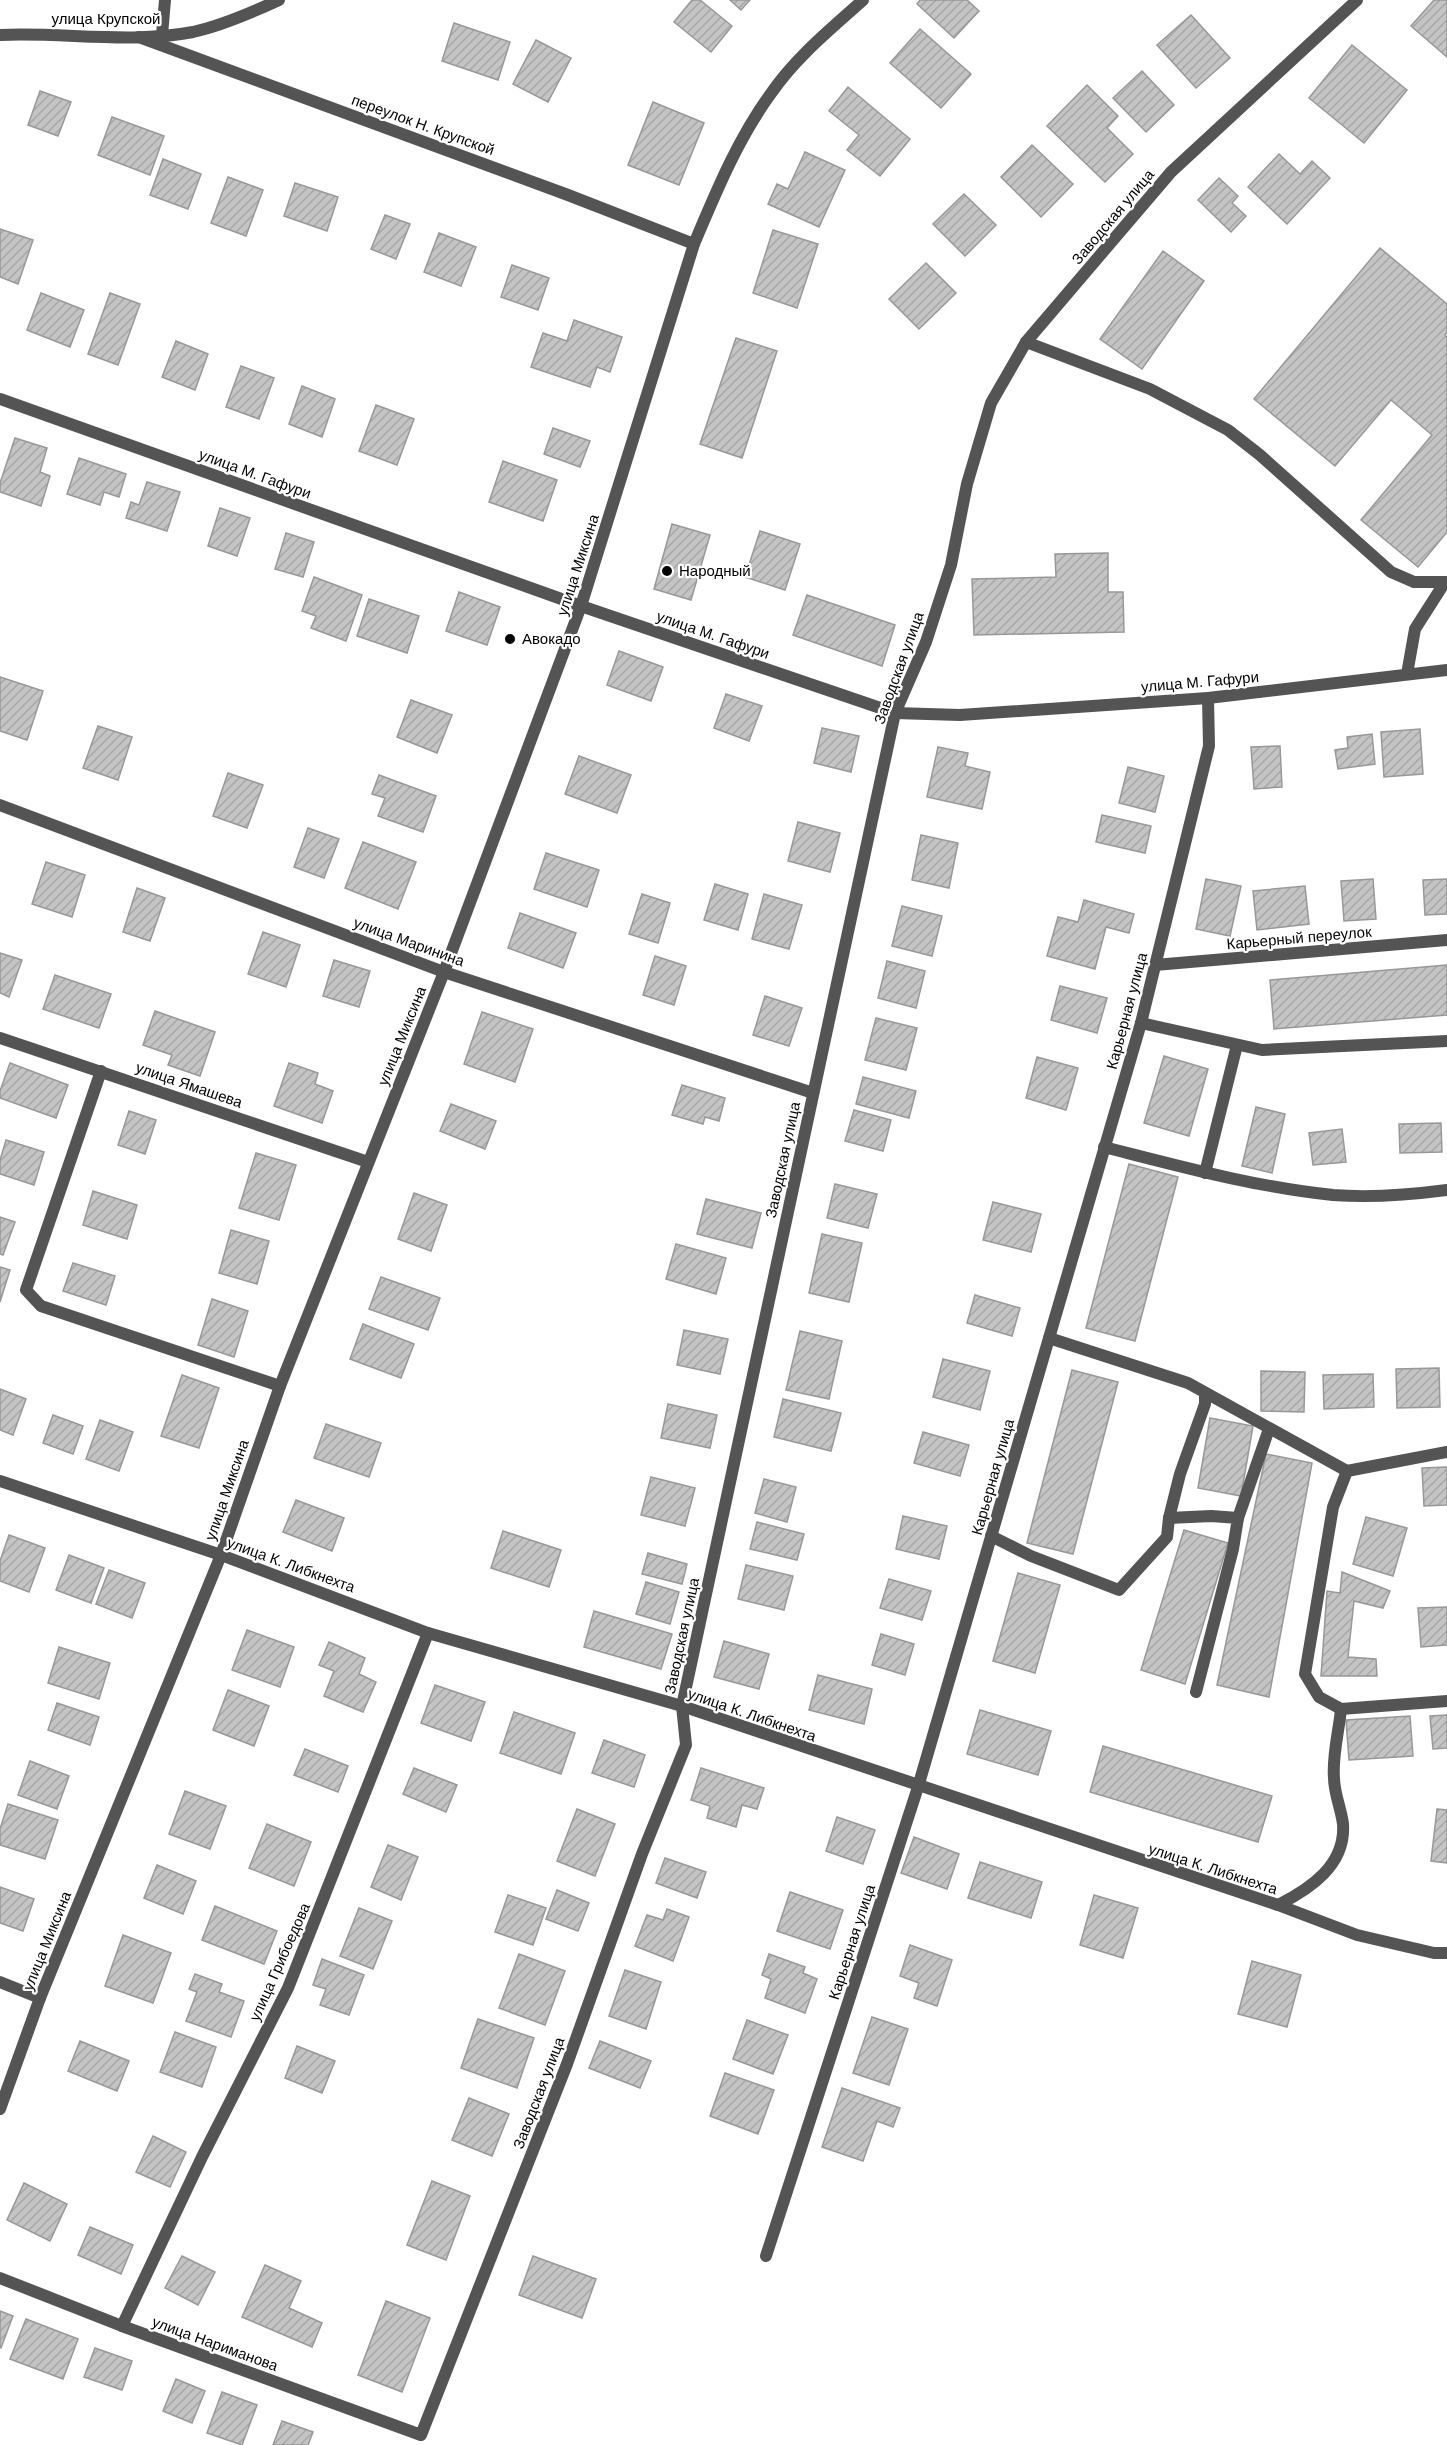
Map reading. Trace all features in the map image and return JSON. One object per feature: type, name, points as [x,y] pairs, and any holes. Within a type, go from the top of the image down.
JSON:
[{"type":"street","points":[[162,35],[165,0]]},
{"type":"street","name":"улица Крупской","points":[[0,36],[35,34],[139,37],[193,32],[279,0]]},
{"type":"street","name":"улица Миксина","points":[[0,2109],[40,1998],[220,1555],[280,1386],[444,972],[581,606],[694,244],[714,196],[745,134],[772,91],[806,52],[862,0]]},
{"type":"street","name":"Заводская улица","points":[[420,2440],[567,2064],[642,1854],[686,1745],[682,1706],[895,713],[926,642],[951,566],[967,484],[992,403],[1026,342],[1171,172],[1357,0]]},
{"type":"street","name":"переулок Н. Крупской","points":[[139,37],[568,195],[694,244]]},
{"type":"street","points":[[1026,342],[1150,389],[1228,430],[1260,455],[1391,572],[1414,582],[1446,582]]},
{"type":"street","name":"улица М. Гафури","points":[[0,399],[581,606],[895,713],[960,715],[1208,698],[1447,670]]},
{"type":"street","points":[[1407,674],[1415,629],[1446,582]]},
{"type":"street","name":"Карьерная улица","points":[[765,2256],[918,1787],[1141,1023],[1209,746],[1208,698]]},
{"type":"street","name":"улица Маринина","points":[[0,805],[444,972],[813,1093]]},
{"type":"street","name":"Карьерный переулок","points":[[1155,965],[1447,940]]},
{"type":"street","points":[[1141,1023],[1262,1050],[1447,1041]]},
{"type":"street","name":"улица Ямашева","points":[[0,1038],[368,1162]]},
{"type":"street","points":[[1205,1173],[1237,1045]]},
{"type":"street","points":[[101,1071],[26,1290],[41,1306],[280,1386]]},
{"type":"street","points":[[1104,1147],[1205,1173],[1333,1195],[1398,1196],[1447,1190]]},
{"type":"street","points":[[1049,1338],[1188,1383],[1347,1471],[1447,1452]]},
{"type":"street","points":[[992,1536],[1031,1556],[1119,1590],[1167,1537],[1169,1518],[1180,1473],[1204,1404],[1205,1393]]},
{"type":"street","points":[[1196,1692],[1233,1550],[1238,1518],[1269,1429]]},
{"type":"street","points":[[1347,1471],[1333,1507],[1305,1674],[1319,1697],[1341,1709],[1447,1701]]},
{"type":"street","name":"улица К. Либкнехта","points":[[0,1481],[220,1555],[428,1633],[682,1706],[918,1787],[1278,1905],[1357,1935],[1434,1953],[1447,1953]]},
{"type":"street","points":[[1169,1518],[1211,1516],[1238,1518]]},
{"type":"street","name":"улица Грибоедова","points":[[122,2326],[202,2157],[288,1988],[428,1633]]},
{"type":"street","points":[[1278,1905],[1304,1892],[1320,1878],[1334,1862],[1340,1847],[1343,1825],[1334,1778],[1341,1709]]},
{"type":"street","points":[[0,1982],[40,1998]]},
{"type":"street","name":"улица Нариманова","points":[[0,2278],[420,2440]]},
{"type":"building","points":[[692,0],[700,0],[732,26],[711,52],[674,22]]},
{"type":"building","points":[[730,0],[750,0],[741,10]]},
{"type":"building","points":[[920,0],[967,0],[979,11],[954,38],[917,4]]},
{"type":"building","points":[[1434,0],[1447,0],[1447,57],[1411,26]]},
{"type":"building","points":[[1191,15],[1230,58],[1196,88],[1157,45]]},
{"type":"building","points":[[454,23],[510,42],[498,80],[442,61]]},
{"type":"building","points":[[920,29],[971,74],[941,108],[890,63]]},
{"type":"building","points":[[536,40],[571,58],[548,102],[513,84]]},
{"type":"building","points":[[1352,45],[1407,90],[1364,143],[1309,98]]},
{"type":"building","points":[[1142,71],[1174,105],[1146,132],[1113,98]]},
{"type":"building","points":[[1087,85],[1118,116],[1107,128],[1133,154],[1105,182],[1047,126]]},
{"type":"building","points":[[848,87],[910,139],[880,176],[847,150],[859,135],[829,111]]},
{"type":"building","points":[[40,91],[71,102],[58,136],[28,125]]},
{"type":"building","points":[[653,102],[704,123],[679,185],[628,165]]},
{"type":"building","points":[[112,117],[164,136],[150,175],[98,155]]},
{"type":"building","points":[[1032,145],[1073,184],[1041,217],[1001,177]]},
{"type":"building","points":[[805,152],[845,170],[819,227],[768,204],[777,184],[788,189]]},
{"type":"building","points":[[1279,154],[1300,174],[1312,161],[1330,178],[1287,224],[1248,187]]},
{"type":"building","points":[[163,159],[201,174],[188,209],[150,195]]},
{"type":"building","points":[[228,177],[263,190],[246,236],[211,223]]},
{"type":"building","points":[[1219,178],[1238,196],[1232,203],[1246,216],[1231,232],[1198,200]]},
{"type":"building","points":[[295,183],[338,197],[327,231],[284,216]]},
{"type":"building","points":[[964,194],[996,225],[965,256],[933,224]]},
{"type":"building","points":[[385,215],[410,224],[396,259],[371,249]]},
{"type":"building","points":[[0,229],[33,240],[18,284],[0,277]]},
{"type":"building","points":[[773,230],[818,244],[797,308],[753,293]]},
{"type":"building","points":[[439,233],[476,247],[461,286],[424,272]]},
{"type":"building","points":[[1380,248],[1447,304],[1447,332],[1445,335],[1447,337],[1447,532],[1418,567],[1361,520],[1432,435],[1391,400],[1335,466],[1254,399]]},
{"type":"building","points":[[1163,251],[1204,281],[1142,369],[1100,339]]},
{"type":"building","points":[[926,263],[956,293],[919,329],[889,299]]},
{"type":"building","points":[[512,265],[549,278],[538,310],[501,297]]},
{"type":"building","points":[[41,293],[84,310],[70,347],[27,330]]},
{"type":"building","points":[[110,293],[140,304],[118,365],[88,354]]},
{"type":"building","points":[[574,320],[622,337],[610,372],[597,367],[590,387],[531,367],[543,333],[567,341]]},
{"type":"building","points":[[736,338],[777,351],[742,458],[700,444]]},
{"type":"building","points":[[176,341],[208,354],[195,390],[162,377]]},
{"type":"building","points":[[241,366],[274,378],[259,419],[226,407]]},
{"type":"building","points":[[302,386],[335,399],[322,437],[289,424]]},
{"type":"building","points":[[376,405],[414,419],[397,465],[359,451]]},
{"type":"building","points":[[553,428],[590,441],[580,467],[544,454]]},
{"type":"building","points":[[15,438],[47,448],[40,472],[50,476],[41,506],[0,492],[0,483]]},
{"type":"building","points":[[79,458],[126,474],[119,497],[104,492],[100,505],[67,494]]},
{"type":"building","points":[[503,461],[557,480],[543,521],[489,502]]},
{"type":"building","points":[[147,482],[180,492],[167,531],[126,518],[131,502],[139,505]]},
{"type":"building","points":[[220,508],[250,518],[237,556],[208,546]]},
{"type":"building","points":[[672,524],[710,535],[691,600],[654,589]]},
{"type":"building","points":[[760,531],[800,544],[785,590],[745,577]]},
{"type":"building","points":[[286,533],[314,542],[303,577],[275,569]]},
{"type":"building","points":[[1108,553],[1108,592],[1123,592],[1124,632],[974,635],[972,579],[1056,577],[1055,554]]},
{"type":"building","points":[[314,577],[362,595],[346,641],[311,628],[316,616],[302,611]]},
{"type":"building","points":[[459,592],[500,607],[487,645],[446,631]]},
{"type":"building","points":[[807,595],[895,625],[882,666],[793,635]]},
{"type":"building","points":[[369,599],[419,616],[407,653],[357,636]]},
{"type":"building","points":[[619,651],[663,667],[651,701],[607,685]]},
{"type":"building","points":[[0,677],[43,691],[27,740],[0,731]]},
{"type":"building","points":[[726,694],[762,706],[749,741],[714,728]]},
{"type":"building","points":[[411,700],[452,715],[437,753],[397,737]]},
{"type":"building","points":[[98,726],[132,737],[118,780],[83,768]]},
{"type":"building","points":[[822,728],[859,736],[851,772],[814,763]]},
{"type":"building","points":[[1420,729],[1423,774],[1384,777],[1381,732]]},
{"type":"building","points":[[1372,734],[1375,764],[1338,769],[1335,750],[1348,748],[1347,737]]},
{"type":"building","points":[[1280,746],[1282,787],[1254,789],[1251,747]]},
{"type":"building","points":[[938,747],[968,753],[965,766],[990,772],[982,809],[927,797]]},
{"type":"building","points":[[579,756],[631,775],[617,813],[565,794]]},
{"type":"building","points":[[1128,767],[1164,776],[1155,812],[1119,803]]},
{"type":"building","points":[[228,773],[263,785],[247,828],[213,816]]},
{"type":"building","points":[[379,775],[436,796],[423,832],[378,816],[385,798],[372,794]]},
{"type":"building","points":[[1102,815],[1151,826],[1145,853],[1096,842]]},
{"type":"building","points":[[798,822],[840,833],[830,872],[788,861]]},
{"type":"building","points":[[308,828],[339,839],[324,878],[294,867]]},
{"type":"building","points":[[921,835],[958,843],[949,888],[912,880]]},
{"type":"building","points":[[363,842],[416,862],[398,909],[345,888]]},
{"type":"building","points":[[546,853],[599,870],[587,907],[534,889]]},
{"type":"building","points":[[46,862],[85,875],[72,917],[32,904]]},
{"type":"building","points":[[1206,879],[1241,886],[1230,936],[1196,929]]},
{"type":"building","points":[[1373,879],[1376,919],[1344,921],[1341,881]]},
{"type":"building","points":[[1447,879],[1447,914],[1425,915],[1423,880]]},
{"type":"building","points":[[715,884],[748,894],[738,930],[704,920]]},
{"type":"building","points":[[1305,886],[1309,924],[1257,930],[1253,891]]},
{"type":"building","points":[[137,888],[165,898],[150,941],[123,932]]},
{"type":"building","points":[[642,894],[670,903],[658,943],[629,934]]},
{"type":"building","points":[[764,894],[802,905],[789,949],[752,939]]},
{"type":"building","points":[[1084,900],[1134,914],[1129,933],[1106,927],[1095,969],[1047,956],[1058,917],[1078,922]]},
{"type":"building","points":[[902,906],[942,916],[932,956],[892,946]]},
{"type":"building","points":[[520,913],[576,933],[563,968],[508,948]]},
{"type":"building","points":[[263,932],[300,945],[286,987],[248,974]]},
{"type":"building","points":[[0,953],[22,960],[9,997],[0,993]]},
{"type":"building","points":[[655,956],[686,966],[674,1005],[643,995]]},
{"type":"building","points":[[334,960],[370,971],[359,1007],[323,996]]},
{"type":"building","points":[[887,961],[925,971],[916,1008],[878,998]]},
{"type":"building","points":[[1447,965],[1447,1015],[1274,1029],[1270,980]]},
{"type":"building","points":[[55,975],[111,994],[99,1028],[43,1009]]},
{"type":"building","points":[[1060,986],[1107,998],[1097,1033],[1051,1020]]},
{"type":"building","points":[[765,996],[802,1008],[789,1046],[753,1035]]},
{"type":"building","points":[[155,1011],[215,1032],[200,1076],[168,1065],[172,1055],[143,1045]]},
{"type":"building","points":[[482,1012],[533,1029],[515,1082],[464,1064]]},
{"type":"building","points":[[876,1018],[917,1028],[906,1070],[865,1060]]},
{"type":"building","points":[[1164,1056],[1208,1069],[1189,1136],[1144,1123]]},
{"type":"building","points":[[1037,1057],[1078,1068],[1066,1110],[1026,1098]]},
{"type":"building","points":[[10,1063],[68,1085],[56,1118],[0,1098],[0,1091]]},
{"type":"building","points":[[289,1063],[318,1073],[315,1084],[333,1091],[322,1123],[274,1106]]},
{"type":"building","points":[[863,1077],[916,1091],[909,1118],[856,1104]]},
{"type":"building","points":[[682,1085],[725,1098],[719,1121],[705,1117],[703,1124],[672,1115]]},
{"type":"building","points":[[451,1104],[496,1121],[485,1149],[440,1131]]},
{"type":"building","points":[[1256,1107],[1285,1114],[1272,1173],[1242,1166]]},
{"type":"building","points":[[854,1110],[891,1120],[883,1151],[845,1141]]},
{"type":"building","points":[[129,1111],[156,1120],[145,1154],[118,1145]]},
{"type":"building","points":[[1441,1123],[1442,1152],[1400,1153],[1399,1124]]},
{"type":"building","points":[[1342,1129],[1346,1162],[1313,1165],[1309,1133]]},
{"type":"building","points":[[6,1140],[44,1152],[34,1185],[0,1174],[0,1160]]},
{"type":"building","points":[[256,1153],[296,1165],[279,1220],[239,1208]]},
{"type":"building","points":[[1129,1164],[1178,1177],[1135,1341],[1086,1328]]},
{"type":"building","points":[[835,1184],[877,1194],[868,1228],[827,1218]]},
{"type":"building","points":[[93,1191],[137,1205],[127,1239],[83,1225]]},
{"type":"building","points":[[414,1193],[447,1205],[431,1251],[398,1239]]},
{"type":"building","points":[[706,1199],[761,1213],[752,1248],[697,1234]]},
{"type":"building","points":[[993,1202],[1041,1214],[1031,1252],[983,1240]]},
{"type":"building","points":[[0,1217],[15,1222],[3,1255],[0,1254]]},
{"type":"building","points":[[231,1230],[269,1241],[257,1284],[219,1273]]},
{"type":"building","points":[[822,1234],[862,1243],[849,1302],[809,1293]]},
{"type":"building","points":[[676,1244],[726,1258],[716,1294],[666,1279]]},
{"type":"building","points":[[73,1263],[115,1276],[106,1305],[63,1291]]},
{"type":"building","points":[[0,1267],[10,1270],[0,1302]]},
{"type":"building","points":[[381,1277],[440,1298],[428,1330],[369,1309]]},
{"type":"building","points":[[975,1295],[1020,1308],[1012,1336],[967,1323]]},
{"type":"building","points":[[212,1299],[248,1311],[234,1357],[198,1345]]},
{"type":"building","points":[[363,1324],[414,1344],[401,1378],[350,1359]]},
{"type":"building","points":[[684,1330],[728,1339],[720,1374],[677,1365]]},
{"type":"building","points":[[800,1331],[842,1341],[829,1399],[786,1390]]},
{"type":"building","points":[[943,1359],[990,1371],[980,1410],[933,1397]]},
{"type":"building","points":[[1439,1368],[1440,1407],[1397,1408],[1396,1369]]},
{"type":"building","points":[[1072,1370],[1118,1382],[1073,1554],[1027,1543]]},
{"type":"building","points":[[1261,1371],[1305,1372],[1304,1412],[1261,1411]]},
{"type":"building","points":[[1373,1374],[1374,1407],[1324,1409],[1323,1375]]},
{"type":"building","points":[[182,1375],[219,1388],[199,1448],[161,1436]]},
{"type":"building","points":[[0,1389],[26,1399],[13,1435],[0,1430]]},
{"type":"building","points":[[783,1399],[841,1413],[831,1451],[774,1437]]},
{"type":"building","points":[[668,1404],[717,1415],[710,1448],[661,1438]]},
{"type":"building","points":[[53,1415],[83,1426],[73,1454],[43,1443]]},
{"type":"building","points":[[1210,1418],[1253,1426],[1241,1496],[1198,1488]]},
{"type":"building","points":[[100,1420],[133,1432],[119,1471],[86,1459]]},
{"type":"building","points":[[326,1424],[381,1443],[369,1477],[314,1458]]},
{"type":"building","points":[[923,1432],[969,1445],[960,1476],[914,1463]]},
{"type":"building","points":[[1266,1454],[1312,1463],[1269,1697],[1217,1685]]},
{"type":"building","points":[[1447,1467],[1447,1505],[1424,1506],[1422,1468]]},
{"type":"building","points":[[651,1477],[695,1488],[685,1526],[641,1515]]},
{"type":"building","points":[[764,1479],[796,1487],[787,1522],[755,1513]]},
{"type":"building","points":[[296,1500],[344,1518],[332,1551],[283,1532]]},
{"type":"building","points":[[903,1516],[947,1526],[939,1559],[896,1549]]},
{"type":"building","points":[[1366,1517],[1407,1528],[1393,1576],[1353,1564]]},
{"type":"building","points":[[757,1522],[804,1534],[797,1560],[750,1549]]},
{"type":"building","points":[[1184,1530],[1228,1543],[1185,1684],[1141,1670]]},
{"type":"building","points":[[503,1531],[561,1550],[549,1587],[491,1568]]},
{"type":"building","points":[[9,1535],[45,1548],[29,1592],[0,1581],[0,1561]]},
{"type":"building","points":[[648,1553],[687,1564],[682,1584],[642,1574]]},
{"type":"building","points":[[69,1555],[104,1568],[91,1603],[56,1590]]},
{"type":"building","points":[[746,1565],[793,1576],[784,1610],[738,1599]]},
{"type":"building","points":[[109,1570],[145,1583],[132,1618],[96,1604]]},
{"type":"building","points":[[1342,1572],[1390,1591],[1383,1608],[1354,1601],[1348,1657],[1376,1659],[1377,1676],[1321,1676],[1327,1591],[1340,1593]]},
{"type":"building","points":[[1018,1573],[1060,1585],[1035,1673],[993,1661]]},
{"type":"building","points":[[889,1579],[931,1591],[922,1620],[880,1608]]},
{"type":"building","points":[[646,1582],[679,1592],[670,1624],[636,1614]]},
{"type":"building","points":[[1447,1607],[1447,1645],[1421,1647],[1418,1608]]},
{"type":"building","points":[[594,1611],[672,1634],[661,1669],[584,1647]]},
{"type":"building","points":[[247,1630],[294,1647],[280,1687],[232,1670]]},
{"type":"building","points":[[881,1634],[914,1644],[905,1675],[872,1665]]},
{"type":"building","points":[[724,1641],[769,1654],[759,1689],[714,1677]]},
{"type":"building","points":[[329,1642],[365,1658],[359,1674],[376,1682],[363,1712],[324,1696],[334,1671],[319,1665]]},
{"type":"building","points":[[59,1647],[110,1663],[99,1699],[48,1683]]},
{"type":"building","points":[[818,1675],[872,1689],[864,1724],[809,1710]]},
{"type":"building","points":[[435,1685],[485,1702],[471,1741],[421,1723]]},
{"type":"building","points":[[228,1690],[269,1706],[254,1746],[213,1730]]},
{"type":"building","points":[[57,1703],[99,1717],[90,1745],[48,1730]]},
{"type":"building","points":[[980,1710],[1051,1731],[1038,1775],[967,1754]]},
{"type":"building","points":[[514,1712],[575,1733],[561,1774],[500,1753]]},
{"type":"building","points":[[1447,1715],[1447,1748],[1433,1749],[1430,1716]]},
{"type":"building","points":[[1410,1716],[1413,1756],[1349,1760],[1346,1720]]},
{"type":"building","points":[[604,1740],[645,1755],[634,1787],[592,1773]]},
{"type":"building","points":[[1103,1746],[1272,1796],[1258,1842],[1090,1792]]},
{"type":"building","points":[[305,1749],[348,1766],[338,1792],[294,1775]]},
{"type":"building","points":[[30,1761],[69,1776],[57,1809],[18,1795]]},
{"type":"building","points":[[414,1768],[457,1785],[446,1812],[403,1794]]},
{"type":"building","points":[[701,1768],[764,1788],[757,1809],[742,1805],[736,1827],[707,1818],[710,1806],[691,1800]]},
{"type":"building","points":[[185,1791],[226,1806],[210,1849],[169,1834]]},
{"type":"building","points":[[8,1804],[58,1820],[45,1859],[0,1845],[0,1829]]},
{"type":"building","points":[[577,1809],[615,1824],[595,1876],[557,1861]]},
{"type":"building","points":[[1437,1809],[1447,1810],[1447,1863],[1431,1861]]},
{"type":"building","points":[[837,1817],[875,1830],[863,1864],[826,1851]]},
{"type":"building","points":[[267,1824],[311,1842],[294,1886],[249,1868]]},
{"type":"building","points":[[914,1837],[959,1854],[947,1889],[901,1873]]},
{"type":"building","points":[[388,1845],[418,1857],[401,1900],[371,1887]]},
{"type":"building","points":[[665,1858],[706,1872],[697,1898],[656,1883]]},
{"type":"building","points":[[980,1862],[1042,1882],[1031,1918],[968,1898]]},
{"type":"building","points":[[157,1865],[196,1881],[183,1914],[144,1898]]},
{"type":"building","points":[[0,1887],[34,1899],[23,1931],[0,1923]]},
{"type":"building","points":[[557,1890],[589,1903],[578,1931],[546,1919]]},
{"type":"building","points":[[790,1892],[843,1910],[830,1949],[777,1931]]},
{"type":"building","points":[[508,1895],[546,1908],[533,1945],[495,1932]]},
{"type":"building","points":[[1094,1895],[1138,1908],[1123,1958],[1080,1945]]},
{"type":"building","points":[[215,1906],[277,1931],[264,1964],[202,1940]]},
{"type":"building","points":[[359,1908],[392,1921],[373,1969],[340,1956]]},
{"type":"building","points":[[667,1909],[689,1917],[673,1961],[635,1946],[647,1915],[663,1920]]},
{"type":"building","points":[[123,1935],[171,1953],[153,2003],[105,1986]]},
{"type":"building","points":[[910,1945],[952,1960],[937,2006],[914,1998],[919,1983],[900,1976]]},
{"type":"building","points":[[519,1954],[565,1971],[545,2025],[499,2008]]},
{"type":"building","points":[[769,1954],[805,1967],[803,1973],[817,1979],[805,2013],[765,1998],[771,1979],[762,1975]]},
{"type":"building","points":[[322,1959],[364,1975],[349,2015],[320,2005],[326,1989],[313,1985]]},
{"type":"building","points":[[1252,1961],[1301,1975],[1287,2027],[1238,2014]]},
{"type":"building","points":[[625,1970],[661,1982],[646,2029],[609,2016]]},
{"type":"building","points":[[195,1974],[222,1984],[219,1992],[244,2001],[231,2037],[186,2021],[197,1992],[189,1989]]},
{"type":"building","points":[[872,2017],[908,2029],[889,2085],[853,2073]]},
{"type":"building","points":[[478,2019],[534,2038],[517,2088],[461,2068]]},
{"type":"building","points":[[747,2020],[788,2035],[773,2074],[733,2059]]},
{"type":"building","points":[[175,2032],[216,2047],[202,2087],[160,2072]]},
{"type":"building","points":[[80,2041],[129,2061],[117,2091],[68,2071]]},
{"type":"building","points":[[600,2041],[651,2061],[640,2088],[589,2068]]},
{"type":"building","points":[[297,2046],[335,2061],[322,2093],[285,2078]]},
{"type":"building","points":[[725,2073],[774,2090],[758,2134],[710,2116]]},
{"type":"building","points":[[842,2088],[900,2108],[893,2127],[877,2121],[863,2161],[822,2147]]},
{"type":"building","points":[[469,2098],[509,2114],[492,2156],[452,2140]]},
{"type":"building","points":[[153,2136],[186,2152],[170,2187],[136,2172]]},
{"type":"building","points":[[432,2181],[470,2196],[446,2260],[407,2245]]},
{"type":"building","points":[[24,2183],[67,2204],[50,2241],[7,2220]]},
{"type":"building","points":[[90,2227],[133,2245],[121,2274],[78,2255]]},
{"type":"building","points":[[182,2256],[215,2272],[198,2305],[165,2288]]},
{"type":"building","points":[[533,2256],[596,2279],[582,2318],[519,2295]]},
{"type":"building","points":[[265,2265],[301,2281],[289,2308],[322,2323],[312,2347],[242,2317]]},
{"type":"building","points":[[386,2301],[430,2318],[402,2392],[358,2375]]},
{"type":"building","points":[[0,2311],[13,2316],[1,2348],[0,2347]]},
{"type":"building","points":[[26,2319],[78,2339],[63,2379],[10,2359]]},
{"type":"building","points":[[95,2348],[132,2361],[122,2390],[84,2377]]},
{"type":"building","points":[[176,2379],[205,2391],[192,2423],[163,2411]]},
{"type":"building","points":[[222,2392],[257,2405],[242,2445],[207,2433]]},
{"type":"building","points":[[282,2421],[313,2432],[308,2445],[273,2445]]},
{"type":"place","name":"Народный","points":[[667,571]]},
{"type":"place","name":"Авокадо","points":[[510,639]]}]
